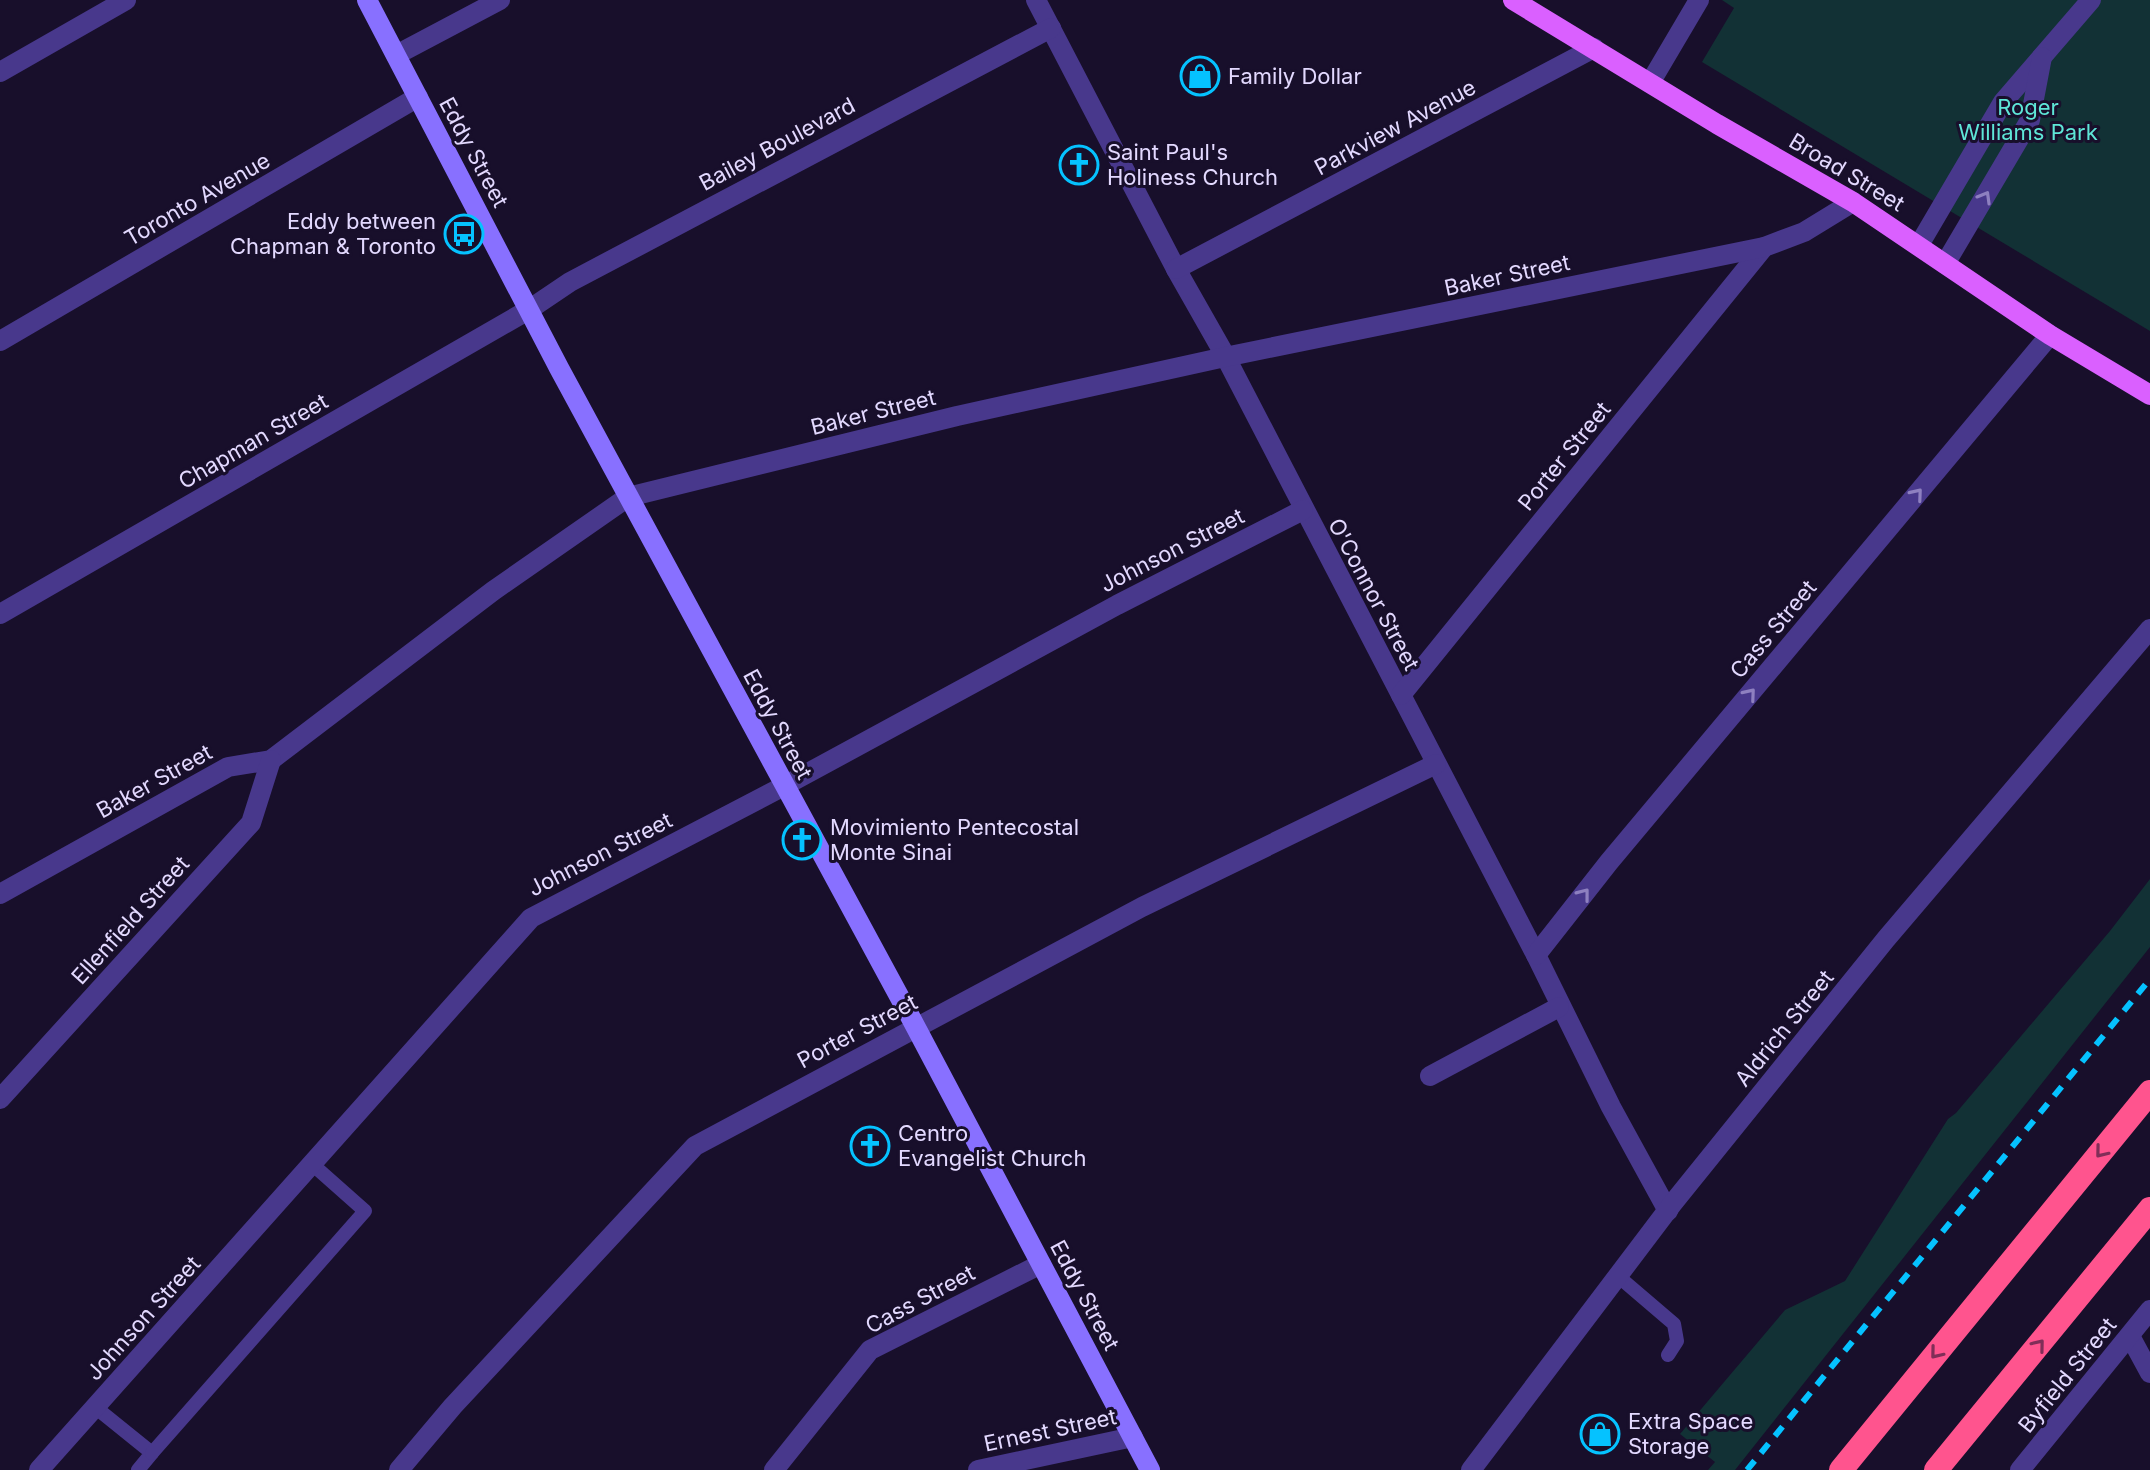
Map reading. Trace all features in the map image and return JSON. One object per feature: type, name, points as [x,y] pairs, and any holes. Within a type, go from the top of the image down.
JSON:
[{"type":"highway","points":[[1841,1470],[2150,1092]]},
{"type":"highway","points":[[1936,1470],[2150,1209]]},
{"type":"main road","name":"Eddy Street","points":[[367,0],[628,497],[1150,1470]]},
{"type":"main road","name":"Broad Street","points":[[1513,0],[1853,202],[2050,335],[2150,395]]},
{"type":"street","points":[[0,72],[126,0]]},
{"type":"street","points":[[396,55],[500,0]]},
{"type":"street","name":"O'Connor Street","points":[[1036,0],[1668,1211]]},
{"type":"street","points":[[1650,83],[1699,0]]},
{"type":"street","points":[[1919,245],[1992,117],[2091,0]]},
{"type":"street","name":"Bailey Boulevard","points":[[530,309],[570,282],[1051,28]]},
{"type":"street","name":"Parkview Avenue","points":[[1176,269],[1594,48]]},
{"type":"street","points":[[1945,264],[2030,120],[2042,57]]},
{"type":"street","name":"Toronto Avenue","points":[[0,341],[418,97]]},
{"type":"street","name":"Baker Street","points":[[0,894],[228,767],[271,760],[498,587],[628,497],[957,416],[1225,357],[1764,247],[1804,232],[1853,202]]},
{"type":"street","name":"Porter Street","points":[[1401,695],[1764,247]]},
{"type":"street","name":"Chapman Street","points":[[0,614],[530,309]]},
{"type":"street","name":"Cass Street","points":[[1536,955],[1609,862],[2050,335]]},
{"type":"street","name":"Johnson Street","points":[[39,1470],[531,918],[784,786],[1117,605],[1303,510]]},
{"type":"street","name":"Aldrich Street","points":[[1471,1470],[1668,1211],[1886,939],[2150,629]]},
{"type":"street","name":"Ellenfield Street","points":[[0,1099],[251,823],[271,760]]},
{"type":"street","name":"Porter Street","points":[[399,1470],[463,1395],[695,1146],[1142,907],[1436,764]]},
{"type":"street","points":[[1430,1076],[1559,1007]]},
{"type":"street","name":"Cass Street","points":[[774,1470],[870,1350],[1041,1264]]},
{"type":"street","name":"Byfield Street","points":[[2020,1470],[2150,1310]]},
{"type":"street","points":[[2130,1336],[2150,1373]]},
{"type":"street","name":"Ernest Street","points":[[978,1470],[1133,1437]]},
{"type":"lane","points":[[138,1470],[365,1211],[312,1164]]},
{"type":"lane","points":[[1619,1277],[1674,1324],[1677,1341],[1668,1355]]},
{"type":"lane","points":[[95,1407],[152,1453]]},
{"type":"green space","name":"Roger Williams Park","points":[[1722,0],[2150,0],[2150,331],[1702,62],[1734,8]]},
{"type":"green space","points":[[2150,879],[2150,947],[1735,1470],[1708,1470],[1715,1462],[1680,1434],[1785,1310],[1845,1281],[1948,1119],[2110,931]]},
{"type":"railway","points":[[1747,1470],[2150,979]]},
{"type":"place","name":"Family Dollar","points":[[1200,76]]},
{"type":"place","name":"Saint Paul's Holiness Church","points":[[1079,165]]},
{"type":"place","name":"Eddy between Chapman & Toronto","points":[[464,234]]},
{"type":"place","name":"Movimiento Pentecostal Monte Sinai","points":[[802,840]]},
{"type":"place","name":"Centro Evangelist Church","points":[[870,1146]]},
{"type":"place","name":"Extra Space Storage","points":[[1600,1434]]}]
